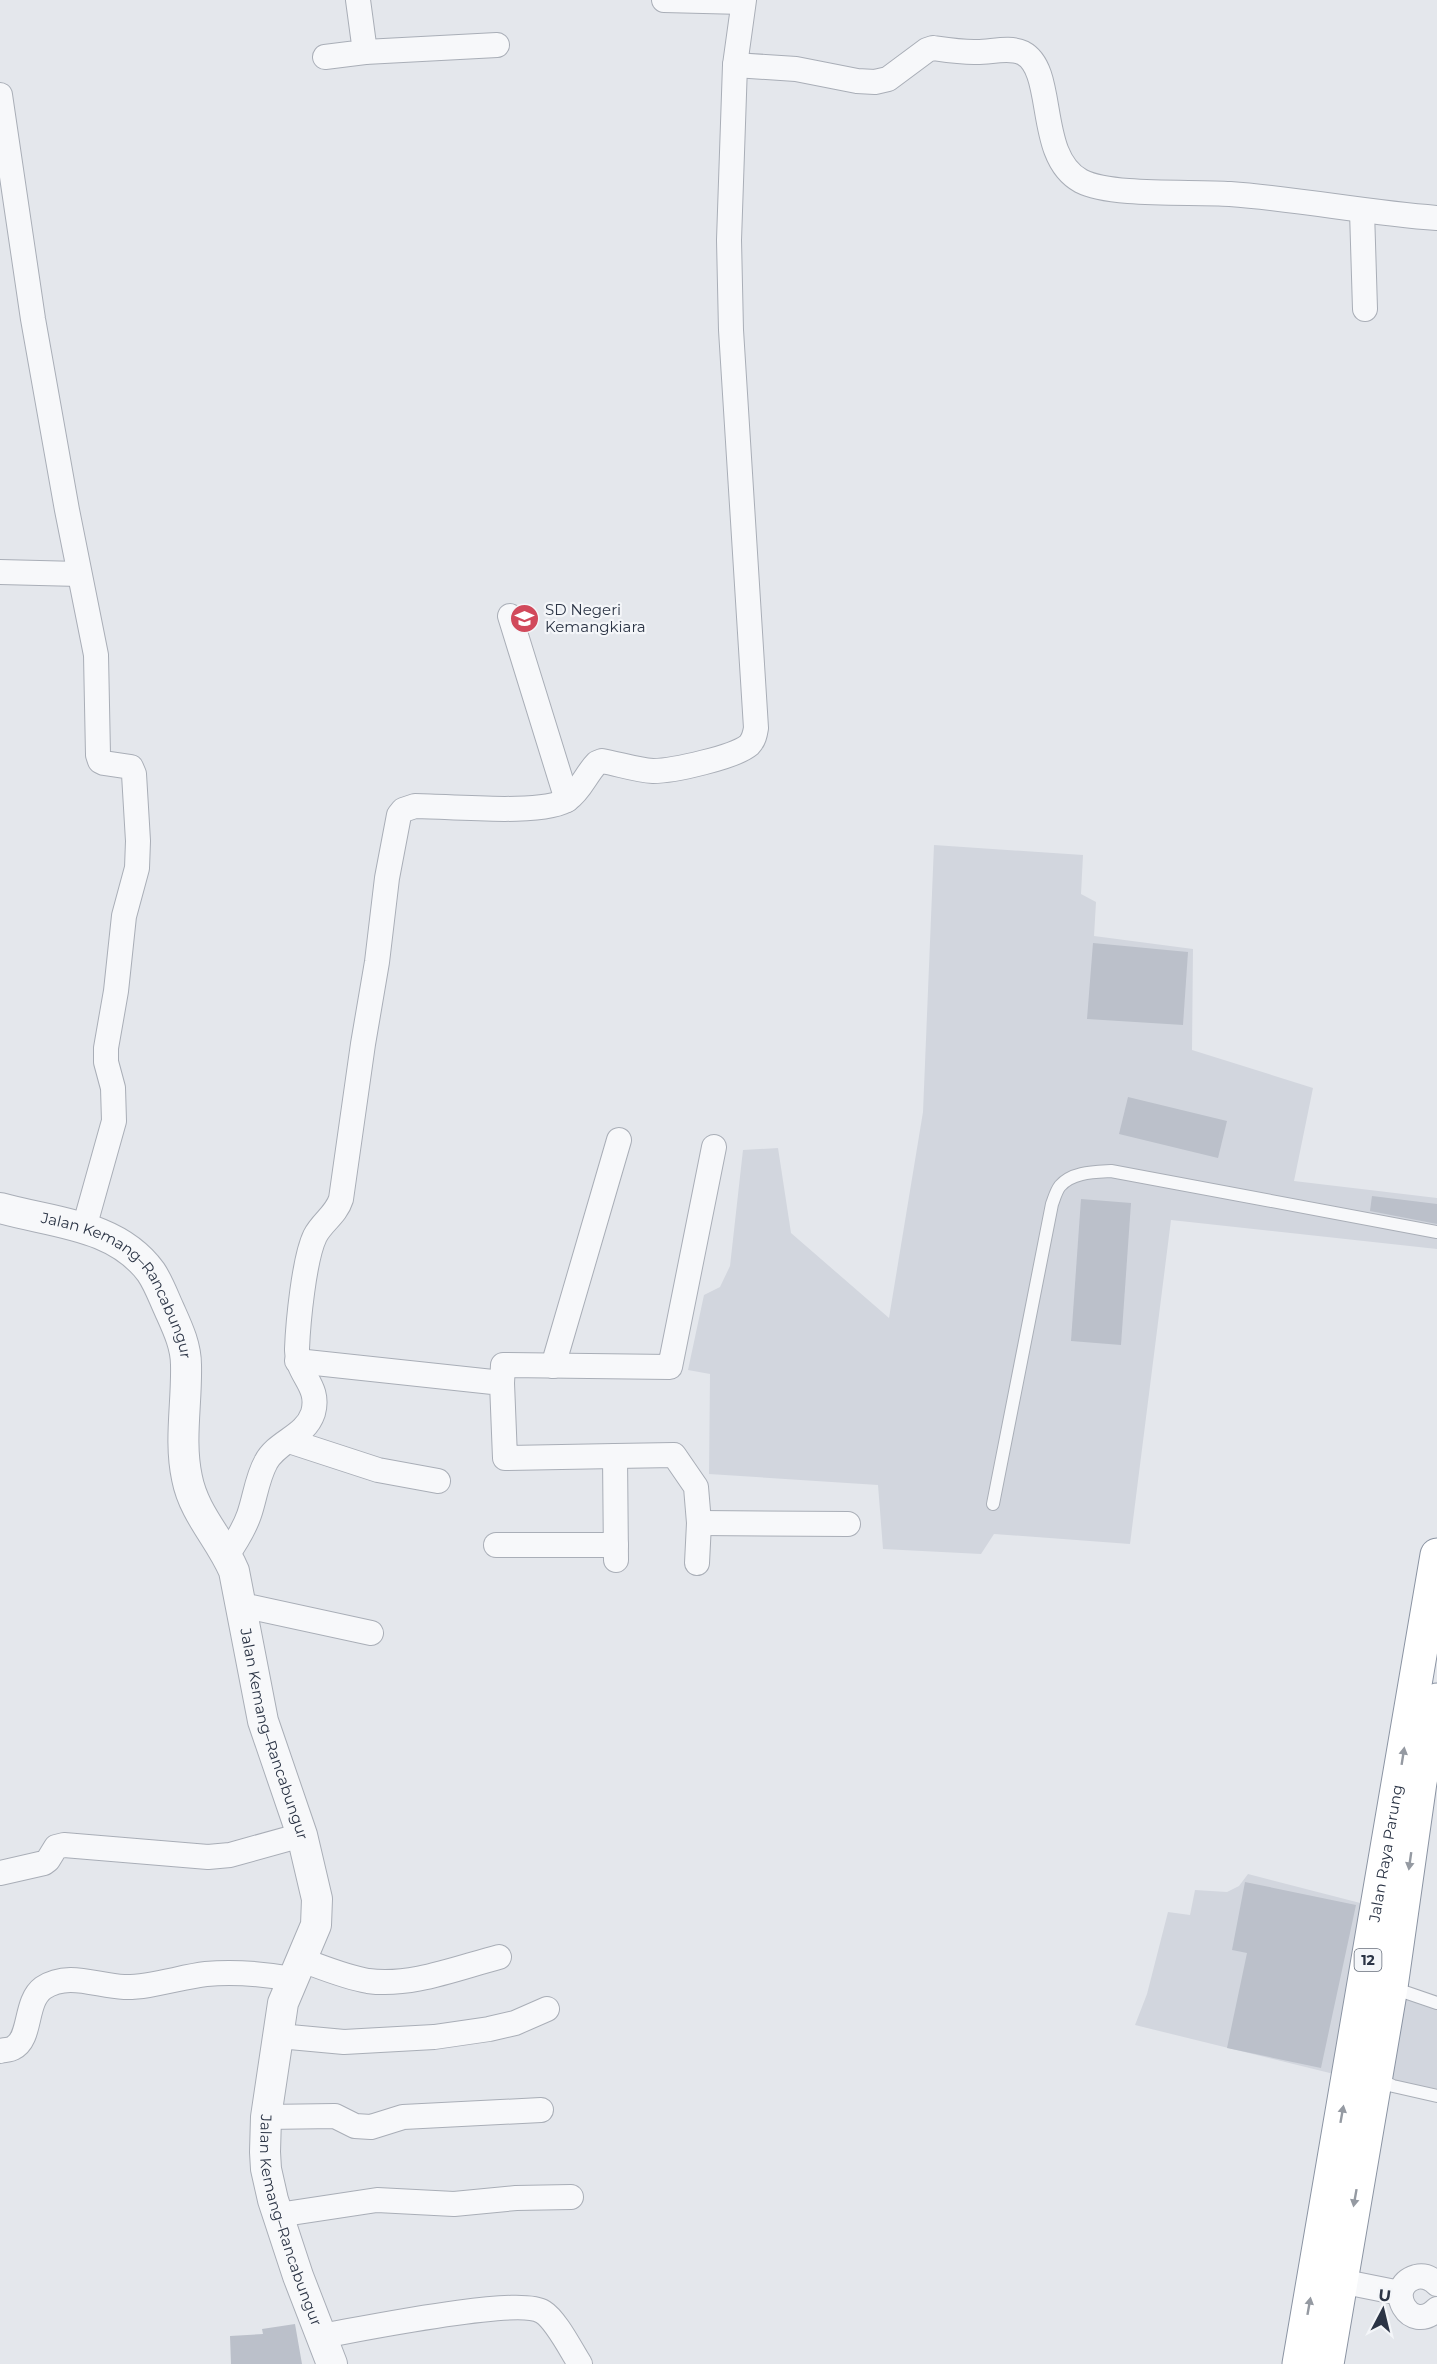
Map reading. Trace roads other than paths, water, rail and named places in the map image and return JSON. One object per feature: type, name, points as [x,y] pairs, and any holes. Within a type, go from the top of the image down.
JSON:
[{"type":"highway","name":"Jalan Raya Parung","points":[[1299,2364],[1437,1556]]},
{"type":"highway","name":"Jalan Raya Parung","points":[[1327,2364],[1391,1987],[1426,1820],[1420,1782],[1437,1700]]},
{"type":"street","points":[[358,0],[365,52]]},
{"type":"street","points":[[227,1555],[243,1529],[266,1462],[306,1427],[315,1404],[313,1389],[297,1361],[302,1302],[311,1246],[320,1228],[338,1209],[343,1189],[377,962],[387,878],[399,815],[403,810],[415,806],[513,808],[560,805],[581,786],[597,763],[602,761],[641,770],[666,770],[739,750],[750,744],[754,738],[756,728],[730,279],[730,176],[735,65],[744,1],[664,0]]},
{"type":"street","points":[[325,57],[365,52],[497,45]]},
{"type":"street","points":[[735,65],[805,70],[857,81],[875,82],[888,79],[927,50],[1017,51],[1029,58],[1037,70],[1055,147],[1065,166],[1082,181],[1116,189],[1230,194],[1437,218]]},
{"type":"street","points":[[0,95],[33,319],[96,655],[98,755],[100,761],[104,763],[128,766],[133,770],[138,841],[137,868],[124,916],[116,991],[106,1048],[106,1062],[113,1088],[114,1121],[84,1228]]},
{"type":"street","points":[[1362,211],[1365,309]]},
{"type":"street","points":[[0,572],[79,574]]},
{"type":"street","points":[[510,616],[567,800]]},
{"type":"street","points":[[553,1366],[620,1140]]},
{"type":"street","points":[[697,1563],[699,1523],[696,1487],[674,1455],[505,1458],[502,1383],[503,1365],[670,1367],[714,1147]]},
{"type":"street","name":"Jalan Kemang–Rancabungur","points":[[0,1208],[84,1228],[127,1248],[143,1263],[159,1286],[184,1348],[186,1364],[183,1446],[187,1480],[199,1512],[227,1555],[234,1571],[263,1721],[302,1835],[318,1907],[316,1925],[283,2003],[266,2116],[266,2169],[298,2277],[332,2364]]},
{"type":"street","points":[[297,1361],[502,1383]]},
{"type":"street","points":[[290,1441],[378,1470],[438,1481]]},
{"type":"street","points":[[496,1545],[616,1552],[615,1456]]},
{"type":"street","points":[[699,1523],[848,1524]]},
{"type":"street","points":[[242,1605],[371,1633]]},
{"type":"street","points":[[0,1873],[44,1863],[56,1847],[64,1845],[208,1857],[242,1852],[302,1835]]},
{"type":"street","points":[[0,2051],[15,2047],[22,2039],[33,1999],[41,1989],[53,1982],[75,1980],[125,1987],[207,1974],[298,1969],[388,1982],[433,1974],[499,1957]]},
{"type":"street","points":[[279,2036],[344,2042],[434,2037],[515,2023],[547,2009]]},
{"type":"street","points":[[266,2116],[335,2116],[355,2126],[370,2127],[403,2117],[541,2110]]},
{"type":"street","points":[[278,2215],[377,2200],[454,2204],[523,2197],[571,2197]]},
{"type":"street","points":[[1437,2284],[1428,2277],[1414,2277],[1403,2286],[1400,2293],[1402,2306],[1411,2315],[1424,2317],[1437,2309]]},
{"type":"street","points":[[1341,2281],[1400,2293]]},
{"type":"street","points":[[321,2336],[456,2313],[523,2308],[541,2310],[549,2317],[580,2364]]},
{"type":"lane","points":[[993,1504],[1052,1204],[1059,1186],[1072,1177],[1090,1172],[1111,1171],[1437,1232]]},
{"type":"lane","points":[[1391,1987],[1437,2003]]},
{"type":"lane","points":[[1376,2079],[1393,2086],[1437,2096]]},
{"type":"place","name":"SD Negeri Kemangkiara","points":[[524,619]]}]
